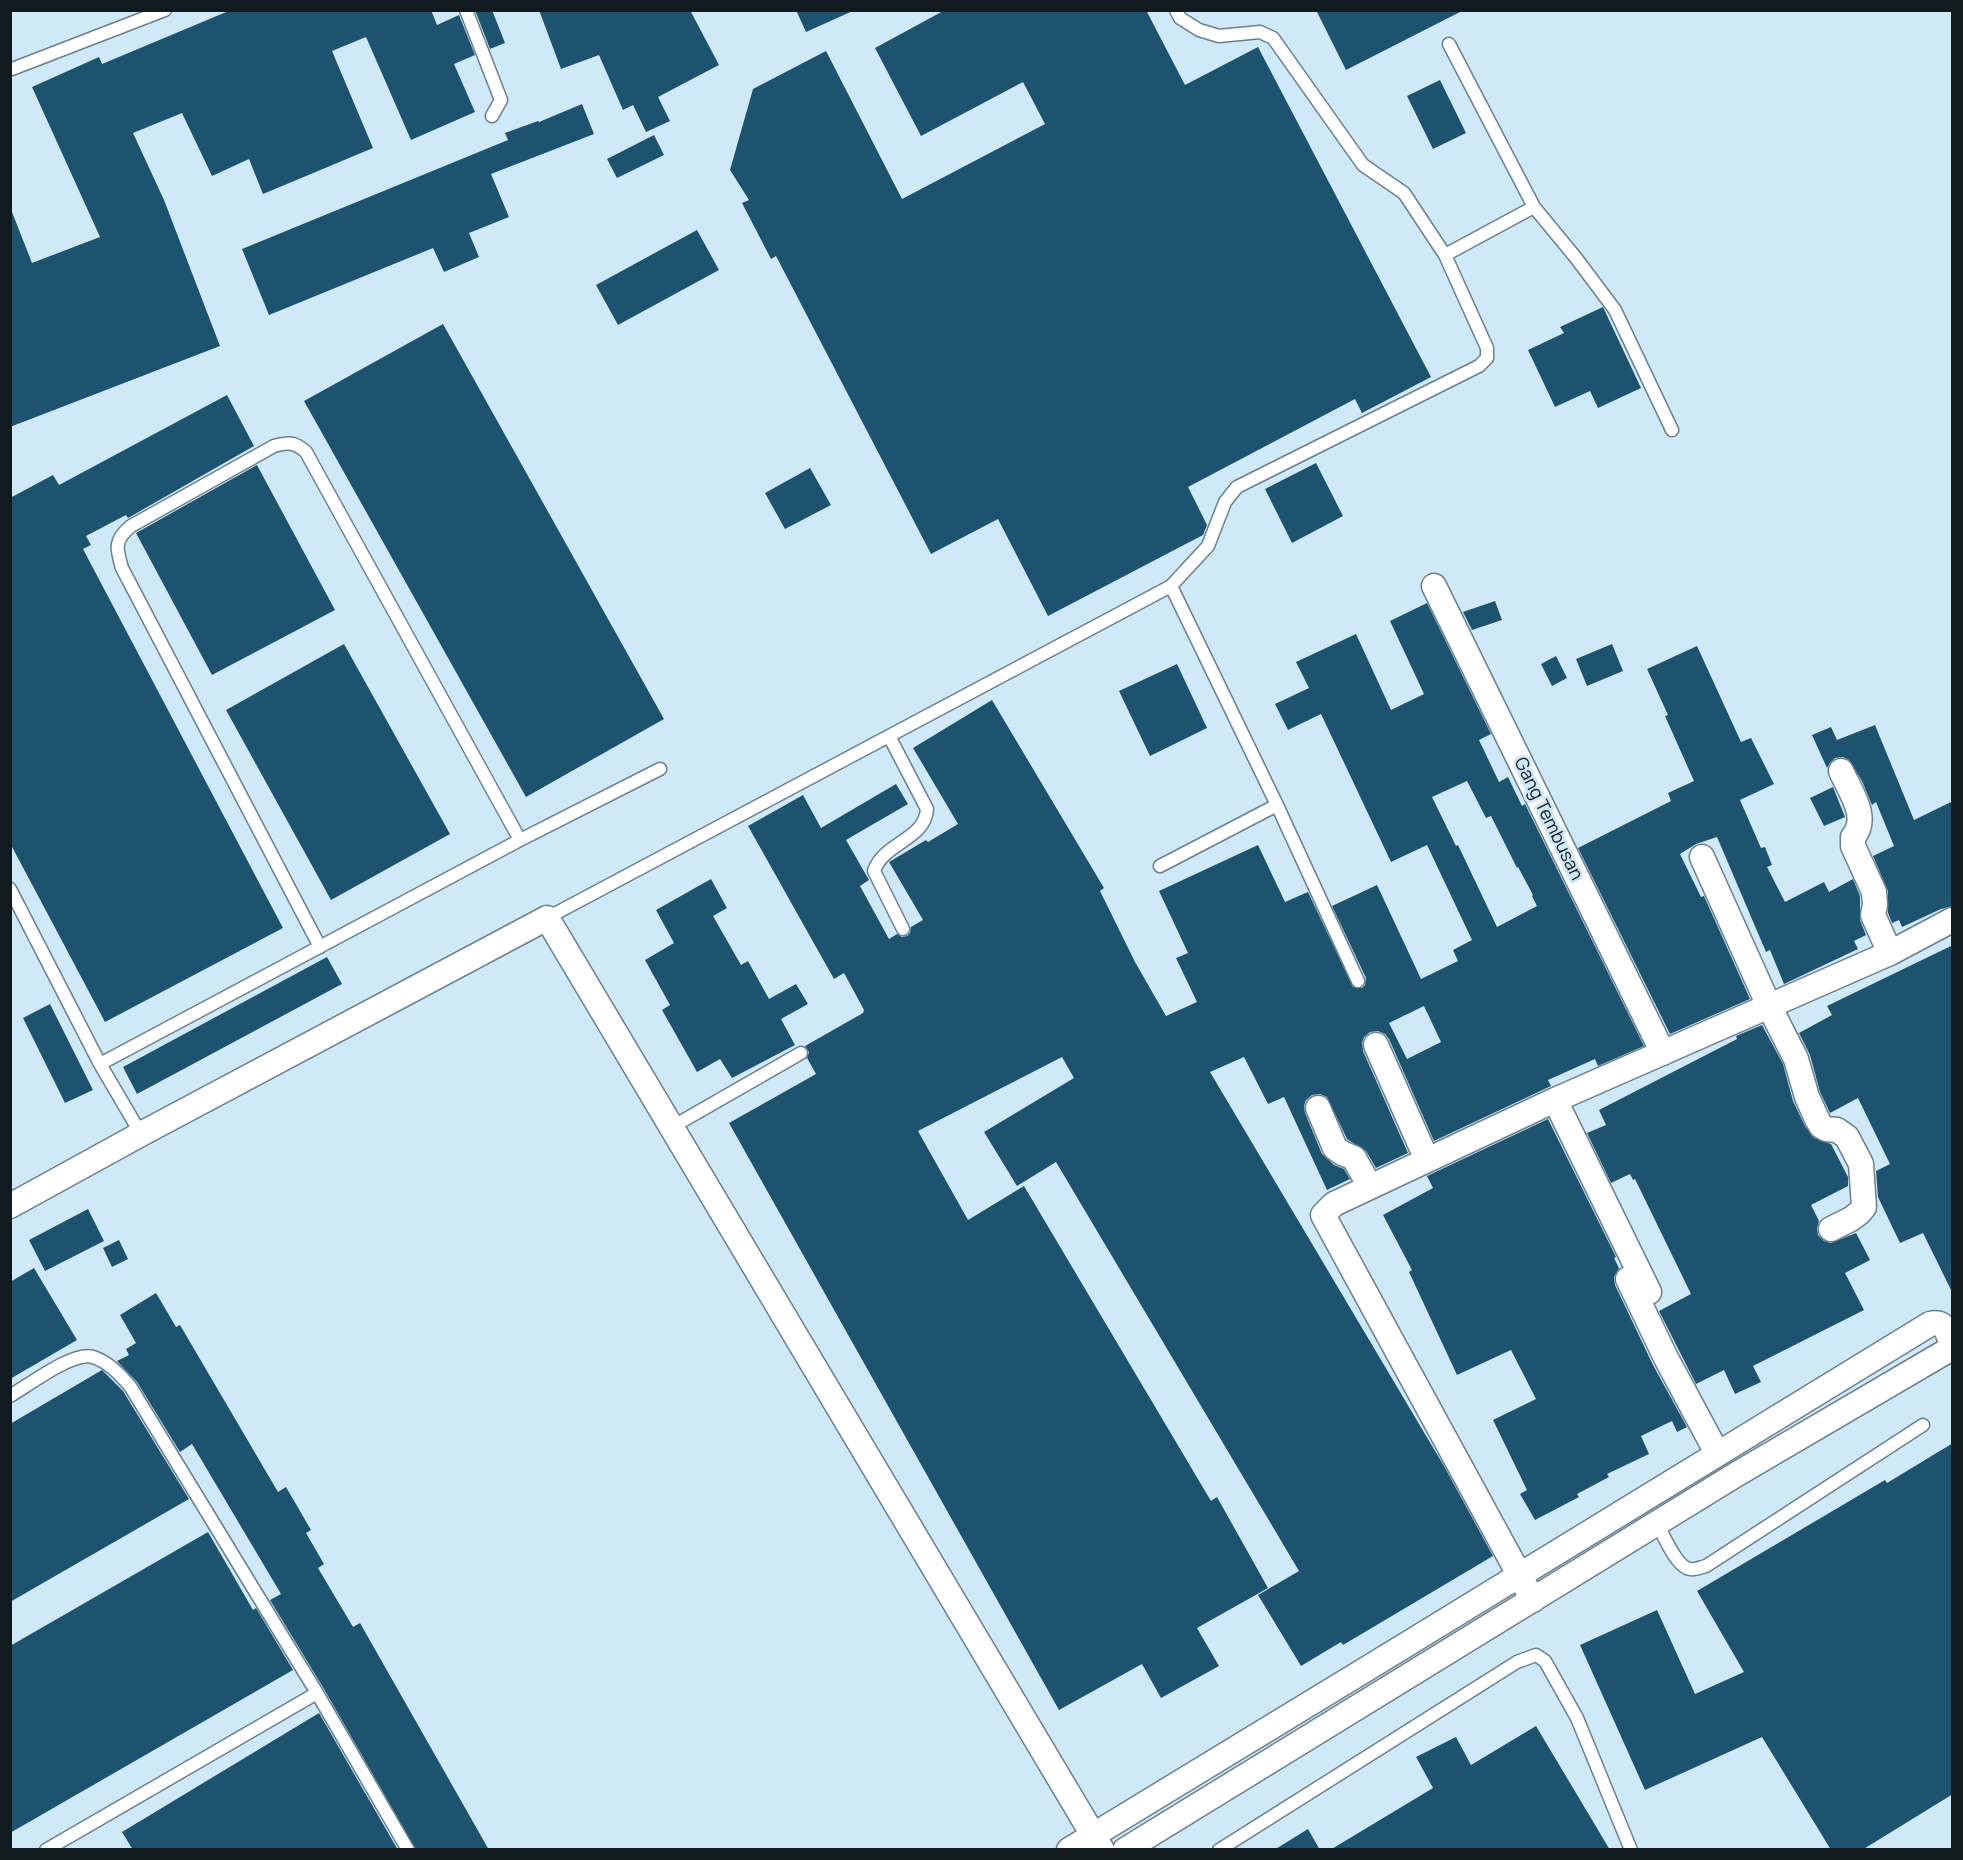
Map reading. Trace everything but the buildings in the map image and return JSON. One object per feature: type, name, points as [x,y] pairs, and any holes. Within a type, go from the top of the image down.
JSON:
[{"type":"street","name":"Gang Tembusan","points":[[1434,586],[1663,1053]]},
{"type":"street","points":[[1841,771],[1858,808],[1860,823],[1858,831],[1852,837],[1853,846],[1874,892],[1873,915],[1890,953]]},
{"type":"street","points":[[1702,857],[1769,1006],[1796,1059],[1808,1097],[1821,1126],[1837,1130],[1846,1137],[1861,1164],[1864,1207],[1851,1219],[1831,1229]]},
{"type":"street","points":[[10,1206],[547,918],[1098,1842]]},
{"type":"street","points":[[1533,1600],[1323,1215],[1334,1204],[1370,1186],[1555,1100],[1890,953],[1953,920]]},
{"type":"street","points":[[1376,1045],[1427,1160]]},
{"type":"street","points":[[1555,1100],[1649,1292]]},
{"type":"street","points":[[1318,1108],[1335,1148],[1342,1154],[1354,1158],[1370,1186]]},
{"type":"street","points":[[1622,1266],[1666,1358],[1720,1451],[1737,1474]]},
{"type":"street","points":[[1069,1850],[1098,1842],[1373,1665],[1720,1451],[1930,1324],[1944,1325],[1953,1347],[1737,1474],[1125,1850]]},
{"type":"street","points":[[1373,1665],[1388,1690]]},
{"type":"lane","points":[[12,69],[165,10]]},
{"type":"lane","points":[[466,10],[501,100],[492,116]]},
{"type":"lane","points":[[547,918],[1171,586],[1208,546],[1225,502],[1237,487],[1479,366],[1487,358],[1487,348],[1445,255],[1404,193],[1363,165],[1273,38],[1260,32],[1219,36],[1199,30],[1180,18],[1176,10]]},
{"type":"lane","points":[[1449,44],[1534,207],[1615,310],[1672,430]]},
{"type":"lane","points":[[1445,255],[1534,207]]},
{"type":"lane","points":[[320,947],[122,568],[116,549],[121,535],[131,526],[274,446],[288,442],[297,444],[306,452],[520,840]]},
{"type":"lane","points":[[1171,586],[1277,805],[1358,981]]},
{"type":"lane","points":[[889,736],[927,809],[927,819],[921,828],[884,854],[877,861],[874,870],[903,929]]},
{"type":"lane","points":[[100,1064],[520,840],[660,769]]},
{"type":"lane","points":[[1160,866],[1277,805]]},
{"type":"lane","points":[[10,889],[100,1064],[141,1134]]},
{"type":"lane","points":[[672,1127],[801,1053]]},
{"type":"lane","points":[[10,1396],[74,1358],[92,1357],[114,1369],[130,1386],[317,1693],[408,1850]]},
{"type":"lane","points":[[1657,1523],[1673,1554],[1686,1568],[1692,1570],[1706,1566],[1923,1425]]},
{"type":"lane","points":[[1219,1850],[1517,1662],[1536,1655],[1545,1660],[1577,1718],[1631,1850]]},
{"type":"lane","points":[[46,1850],[317,1693]]}]
